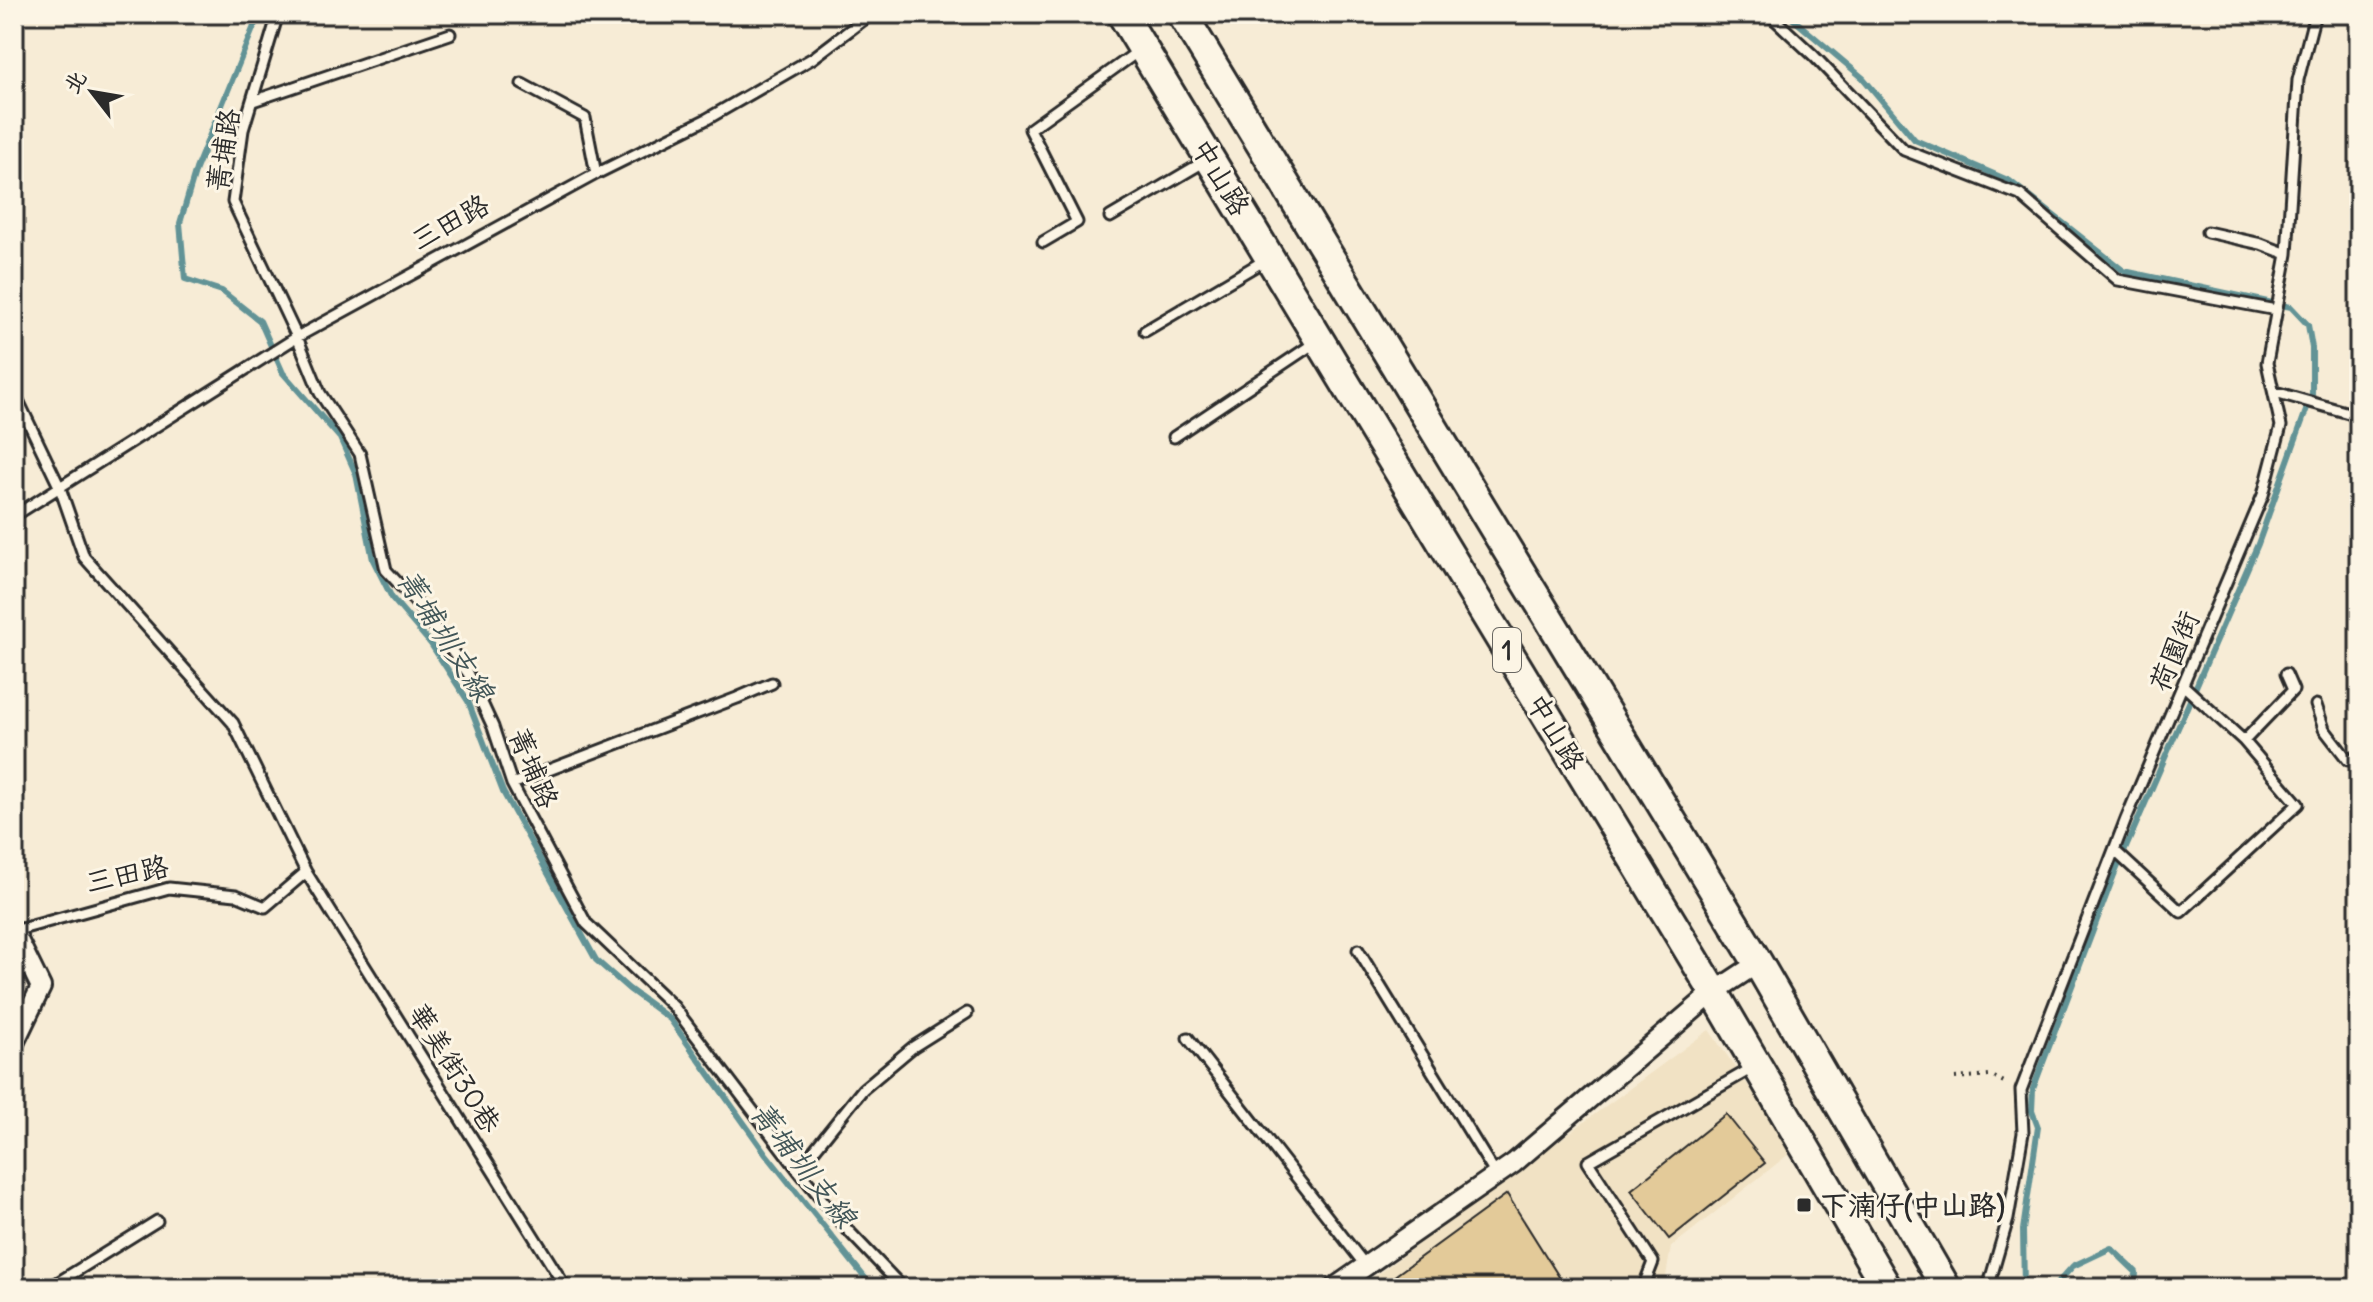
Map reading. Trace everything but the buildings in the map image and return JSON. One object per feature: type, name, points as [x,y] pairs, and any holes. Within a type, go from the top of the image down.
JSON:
[{"type":"main road","name":"中山路","points":[[1122,14],[1714,992],[1887,1288]]},
{"type":"main road","name":"中山路","points":[[1182,14],[1758,963],[1946,1288]]},
{"type":"street","name":"三田路","points":[[14,931],[41,987],[14,1043]]},
{"type":"street","points":[[1334,1288],[1514,1163],[1714,992],[1758,963]]},
{"type":"lane","name":"菁埔路","points":[[278,14],[243,130],[233,202],[320,393],[360,454],[386,570],[420,607],[468,673],[493,727],[512,784],[586,923],[674,1007],[842,1224],[903,1288]]},
{"type":"lane","name":"三田路","points":[[14,516],[297,337],[596,174],[707,119],[813,58],[871,14]]},
{"type":"lane","points":[[1769,14],[1904,150],[2020,195],[2118,280],[2276,310]]},
{"type":"lane","name":"荷園街","points":[[1984,1288],[1990,1281],[2008,1219],[2023,1133],[2021,1090],[2114,850],[2263,495],[2281,426],[2267,363],[2287,254],[2298,80],[2315,14]]},
{"type":"lane","points":[[253,101],[450,34]]},
{"type":"lane","points":[[1043,242],[1077,222],[1030,129],[1142,48]]},
{"type":"lane","points":[[522,84],[585,118],[596,174]]},
{"type":"lane","points":[[1110,217],[1210,159]]},
{"type":"lane","points":[[2207,232],[2261,244],[2287,254]]},
{"type":"lane","points":[[1145,331],[1270,258]]},
{"type":"lane","points":[[1174,437],[1319,340]]},
{"type":"lane","points":[[14,392],[60,488],[84,557],[233,723],[306,872]]},
{"type":"lane","points":[[2275,392],[2359,416]]},
{"type":"lane","points":[[2244,741],[2293,690],[2286,674]]},
{"type":"lane","points":[[512,784],[772,683]]},
{"type":"lane","points":[[2114,850],[2181,912],[2298,804],[2244,741],[2184,686]]},
{"type":"lane","points":[[2316,705],[2324,729],[2340,750],[2348,760],[2359,759]]},
{"type":"lane","name":"三田路","points":[[14,931],[169,888],[236,895],[265,907],[306,872]]},
{"type":"lane","name":"華美街30巷","points":[[306,872],[566,1288]]},
{"type":"lane","points":[[1358,950],[1496,1175]]},
{"type":"lane","points":[[798,1170],[863,1089],[913,1047],[967,1013]]},
{"type":"lane","points":[[1188,1038],[1365,1265]]},
{"type":"lane","points":[[1643,1288],[1653,1262],[1588,1162],[1757,1065]]},
{"type":"lane","points":[[49,1288],[157,1221]]},
{"type":"path","points":[[1955,1078],[1990,1075],[2021,1090]]},
{"type":"shaded area","points":[[1709,1030],[1794,1150],[1671,1247],[1664,1288],[1359,1288]]},
{"type":"waterway","name":"菁埔圳支線","points":[[259,14],[196,169],[180,223],[185,279],[222,291],[260,321],[283,373],[340,438],[356,474],[373,560],[392,598],[431,644],[468,701],[503,792],[596,960],[670,1019],[766,1154],[873,1288]]},
{"type":"waterway","points":[[1787,14],[1863,78],[1915,140],[2010,181],[2124,271],[2291,307],[2308,325],[2312,348],[2312,394],[2258,544],[2114,875],[2033,1089],[2032,1111],[2038,1127],[2023,1230],[2024,1288]]},
{"type":"waterway","points":[[2053,1288],[2073,1266],[2111,1248],[2136,1272],[2135,1288]]},
{"type":"place","name":"下湳仔(中山路)","points":[[1804,1205]]}]
